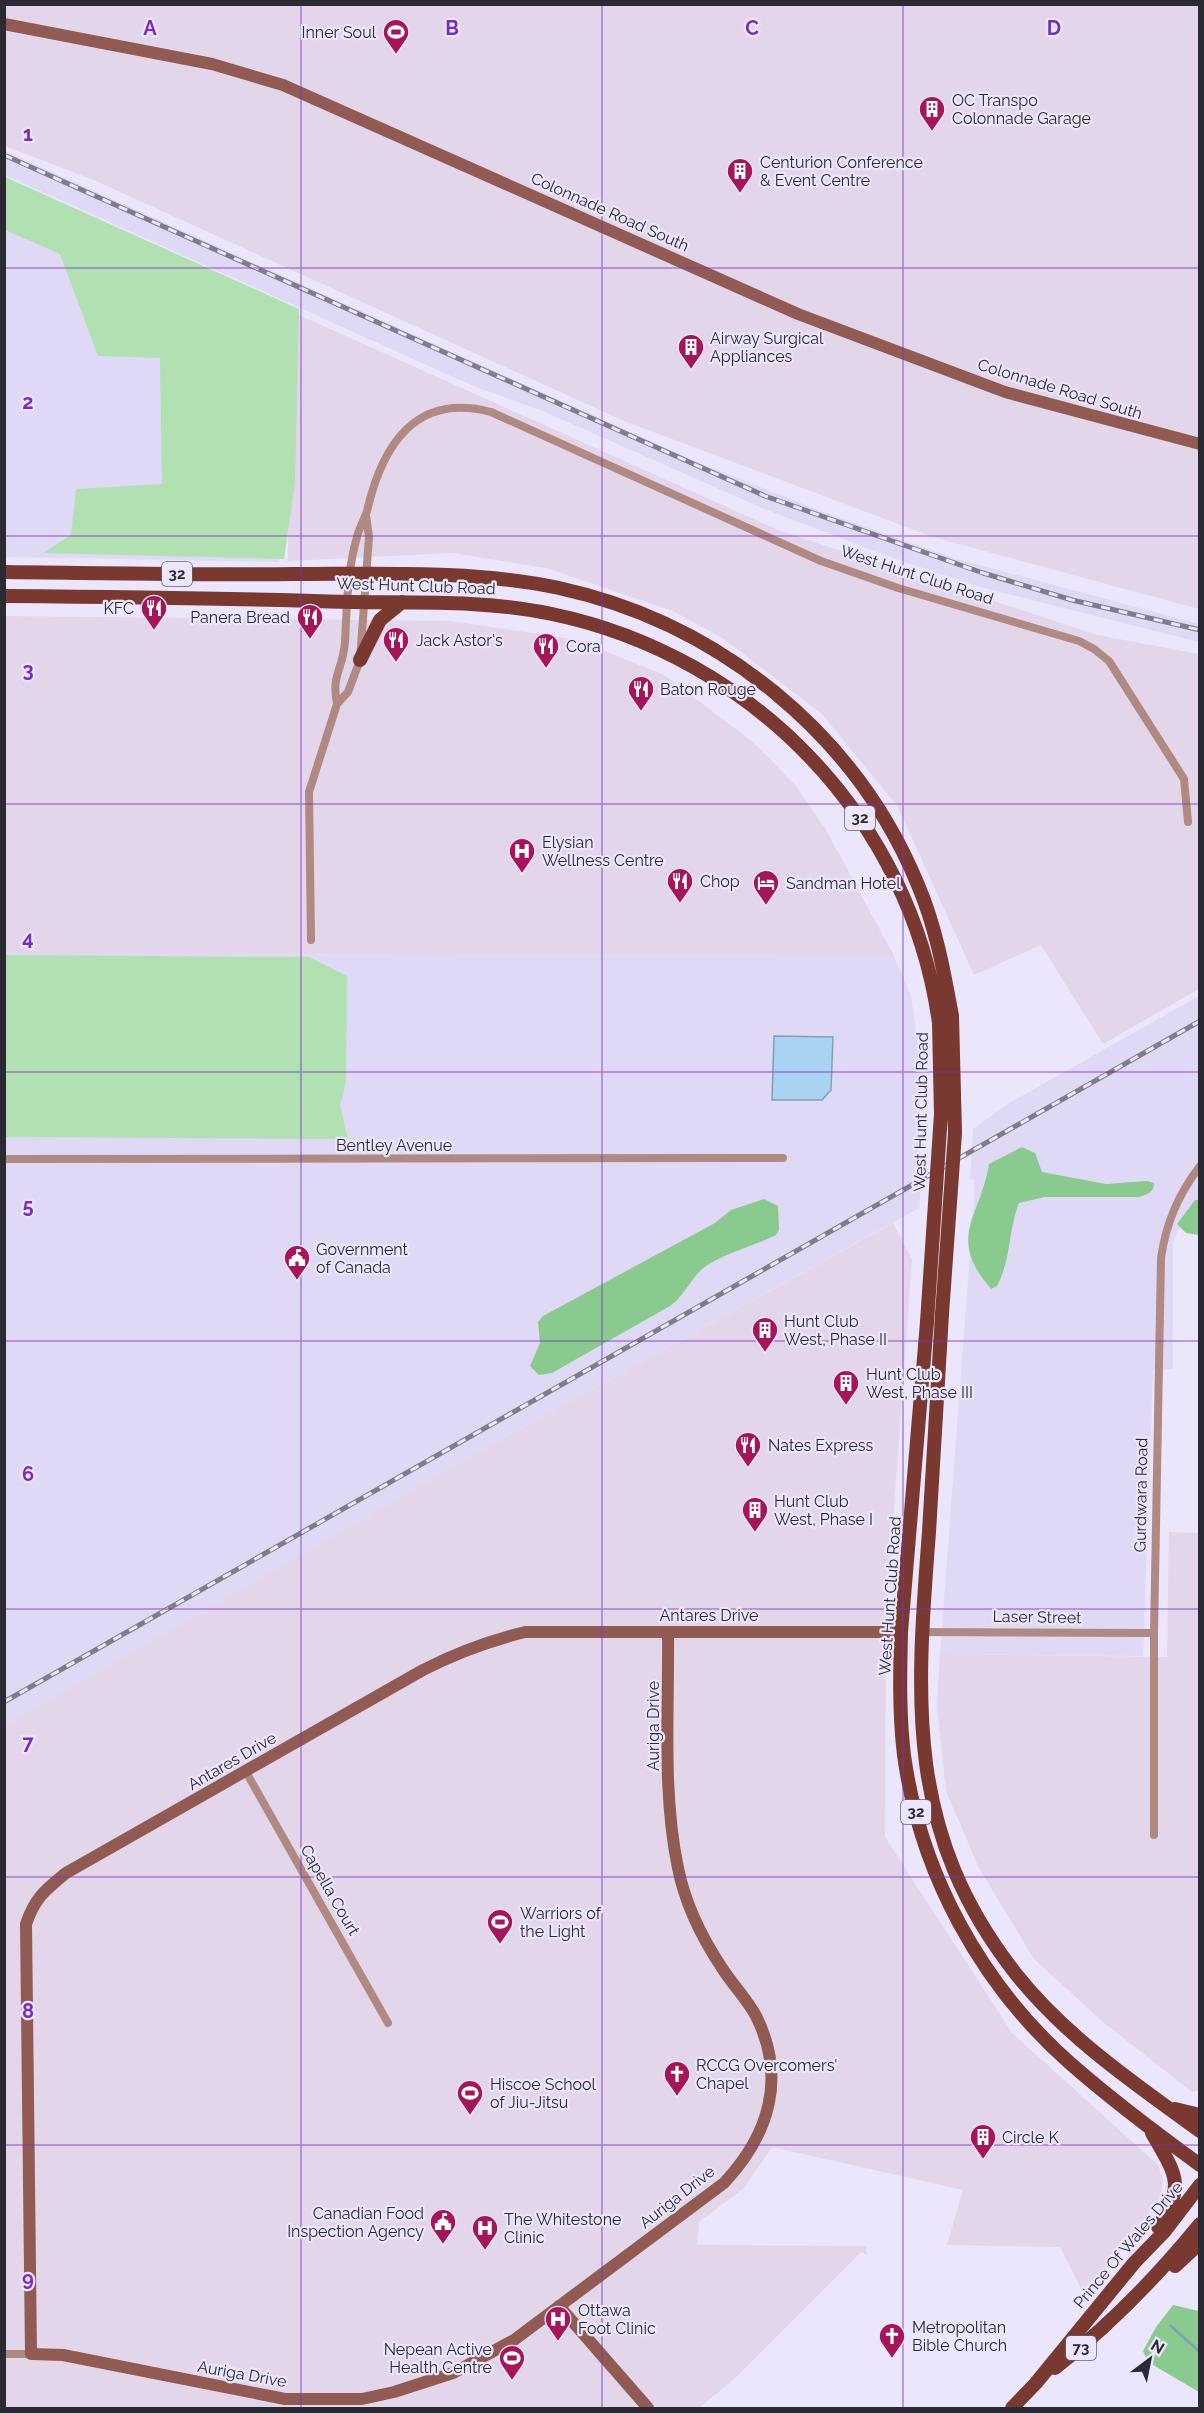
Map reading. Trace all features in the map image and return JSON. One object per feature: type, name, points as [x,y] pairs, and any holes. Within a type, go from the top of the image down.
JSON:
[{"type":"main road","name":"West Hunt Club Road","points":[[4,572],[367,574],[506,580],[575,592],[625,607],[670,625],[749,672],[782,698],[831,746],[868,793],[908,862],[928,911],[944,967],[952,1016],[955,1133],[920,1632],[920,1694],[925,1765],[944,1844],[968,1900],[1001,1953],[1033,1994],[1088,2047],[1200,2131]]},
{"type":"main road","name":"West Hunt Club Road","points":[[4,596],[501,605],[587,622],[623,634],[685,661],[748,701],[813,759],[850,802],[872,835],[901,891],[918,933],[939,1023],[941,1114],[927,1322],[901,1632],[901,1719],[908,1776],[924,1843],[953,1911],[992,1975],[1042,2036],[1071,2064],[1150,2129],[1200,2165]]},
{"type":"main road","points":[[360,660],[380,620],[402,602]]},
{"type":"main road","points":[[901,1632],[920,1632]]},
{"type":"main road","points":[[1166,2106],[1200,2115]]},
{"type":"main road","points":[[1134,2263],[1166,2214],[1176,2192],[1167,2159],[1150,2129]]},
{"type":"main road","name":"Prince Of Wales Drive","points":[[1011,2409],[1036,2383],[1120,2279],[1164,2232],[1200,2185]]},
{"type":"main road","name":"Prince Of Wales Drive","points":[[1036,2383],[1127,2306],[1149,2284],[1200,2224]]},
{"type":"main road","points":[[1149,2284],[1168,2272],[1200,2243]]},
{"type":"main road","points":[[1120,2279],[1128,2291],[1127,2306]]},
{"type":"street","name":"Colonnade Road South","points":[[4,24],[212,64],[283,85],[798,314],[1005,392],[1200,444]]},
{"type":"street","name":"West Hunt Club Road","points":[[349,574],[357,536],[366,514],[372,486],[386,455],[404,433],[428,413],[458,406],[491,412],[821,561],[898,588],[1079,641],[1094,649],[1109,661],[1184,779],[1188,822]]},
{"type":"street","name":"West Hunt Club Road","points":[[366,514],[369,537],[367,574]]},
{"type":"street","points":[[338,704],[333,682],[344,655],[349,574]]},
{"type":"street","points":[[311,940],[309,792],[338,704],[348,692],[360,660],[367,574]]},
{"type":"street","name":"Bentley Avenue","points":[[4,1159],[783,1158]]},
{"type":"street","name":"Gurdwara Road","points":[[1154,1835],[1154,1634],[1161,1258],[1165,1230],[1173,1209],[1200,1166]]},
{"type":"street","name":"Antares Drive","points":[[31,2354],[26,1924],[33,1904],[66,1873],[423,1670],[461,1650],[485,1641],[525,1632],[901,1632]]},
{"type":"street","name":"Auriga Drive","points":[[4,2354],[63,2355],[285,2399],[362,2398],[424,2384],[465,2368],[514,2340],[724,2182],[745,2161],[760,2134],[768,2109],[771,2084],[765,2038],[755,2015],[720,1966],[696,1923],[678,1869],[670,1810],[668,1632]]},
{"type":"street","name":"Laser Street","points":[[920,1632],[1154,1634]]},
{"type":"street","name":"Capella Court","points":[[246,1772],[388,2023]]},
{"type":"street","points":[[560,2306],[648,2409]]},
{"type":"shaded area","points":[[5,5],[1199,5],[1199,609],[933,537],[624,421],[96,181],[5,146]]},
{"type":"shaded area","points":[[5,151],[697,462],[826,513],[957,559],[1199,624],[1199,642],[980,587],[893,558],[762,508],[545,412],[471,385],[5,175]]},
{"type":"shaded area","points":[[4,220],[282,310],[279,562],[5,557]]},
{"type":"shaded area","points":[[288,310],[778,530],[1097,635],[1199,654],[1199,989],[1103,1044],[1041,945],[974,975],[898,807],[822,714],[724,639],[673,611],[546,568],[452,553],[288,561]]},
{"type":"shaded area","points":[[5,616],[451,621],[578,640],[664,675],[753,742],[795,785],[825,828],[894,956],[5,954]]},
{"type":"shaded area","points":[[5,954],[894,956],[911,996],[921,1064],[918,1157],[923,1155],[919,1208],[475,1454],[5,1726]]},
{"type":"shaded area","points":[[1199,996],[1199,1202],[1182,1222],[1173,1242],[1173,1369],[1153,1369],[1143,1656],[940,1654],[974,1199],[974,1179],[970,1180],[973,1129],[1006,1105]]},
{"type":"shaded area","points":[[893,1223],[912,1259],[886,1618],[885,1837],[1012,2033],[1158,2165],[1163,2180],[1161,2195],[1115,2260],[1084,2294],[1060,2247],[947,2245],[963,2190],[772,2147],[744,2188],[699,2222],[697,2245],[866,2246],[867,2255],[861,2252],[734,2379],[699,2408],[5,2408],[4,1726],[475,1454]]},
{"type":"shaded area","points":[[1169,1532],[1199,1533],[1199,2091],[1192,2092],[1103,2022],[1034,1959],[979,1868],[946,1791],[937,1706],[940,1654],[1167,1657]]},
{"type":"green space","points":[[5,177],[299,309],[295,483],[284,559],[43,553],[71,535],[76,489],[162,484],[160,358],[98,356],[60,254],[5,230]]},
{"type":"green space","points":[[5,955],[309,957],[347,976],[346,1082],[340,1106],[348,1139],[5,1137]]},
{"type":"green space","points":[[1022,1147],[1035,1153],[1042,1172],[1106,1184],[1147,1181],[1154,1183],[1154,1186],[1150,1193],[1139,1197],[1045,1197],[1019,1203],[1002,1276],[997,1286],[991,1289],[970,1255],[968,1241],[970,1227],[989,1164]]},
{"type":"green space","points":[[764,1199],[778,1206],[779,1230],[776,1235],[709,1264],[698,1273],[670,1306],[552,1373],[539,1375],[530,1366],[540,1343],[538,1322],[543,1316],[715,1223],[731,1210]]},
{"type":"green space","points":[[1195,1200],[1199,1200],[1199,1235],[1186,1233],[1177,1224]]},
{"type":"green space","points":[[1173,2305],[1199,2311],[1199,2392],[1148,2362],[1143,2351],[1156,2327]]},
{"type":"water","points":[[774,1036],[833,1037],[831,1090],[822,1100],[772,1100]]},
{"type":"waterway","points":[[1171,2326],[1200,2352]]},
{"type":"railway","points":[[4,155],[765,496],[983,573],[1072,600],[1200,630]]},
{"type":"railway","points":[[4,1702],[1200,1021]]},
{"type":"place","name":"Inner Soul","points":[[396,55]]},
{"type":"place","name":"OC Transpo Colonnade Garage","points":[[932,132]]},
{"type":"place","name":"Centurion Conference & Event Centre","points":[[740,194]]},
{"type":"place","name":"Airway Surgical Appliances","points":[[691,370]]},
{"type":"place","name":"KFC","points":[[154,631]]},
{"type":"place","name":"Panera Bread","points":[[310,640]]},
{"type":"place","name":"Jack Astor's","points":[[396,663]]},
{"type":"place","name":"Cora","points":[[546,669]]},
{"type":"place","name":"Baton Rouge","points":[[641,712]]},
{"type":"place","name":"Elysian Wellness Centre","points":[[522,874]]},
{"type":"place","name":"Chop","points":[[680,904]]},
{"type":"place","name":"Sandman Hotel","points":[[766,906]]},
{"type":"place","name":"Government of Canada","points":[[297,1281]]},
{"type":"place","name":"Hunt Club West, Phase II","points":[[765,1353]]},
{"type":"place","name":"Hunt Club West, Phase III","points":[[846,1406]]},
{"type":"place","name":"Nates Express","points":[[748,1468]]},
{"type":"place","name":"Hunt Club West, Phase I","points":[[755,1533]]},
{"type":"place","name":"Warriors of the Light","points":[[500,1945]]},
{"type":"place","name":"RCCG Overcomers' Chapel","points":[[677,2097]]},
{"type":"place","name":"Hiscoe School of Jiu-Jitsu","points":[[470,2116]]},
{"type":"place","name":"Circle K","points":[[983,2160]]},
{"type":"place","name":"Canadian Food Inspection Agency","points":[[443,2245]]},
{"type":"place","name":"The Whitestone Clinic","points":[[485,2251]]},
{"type":"place","name":"Ottawa Foot Clinic","points":[[558,2342]]},
{"type":"place","name":"Metropolitan Bible Church","points":[[892,2359]]},
{"type":"place","name":"Nepean Active Health Centre","points":[[512,2381]]}]
